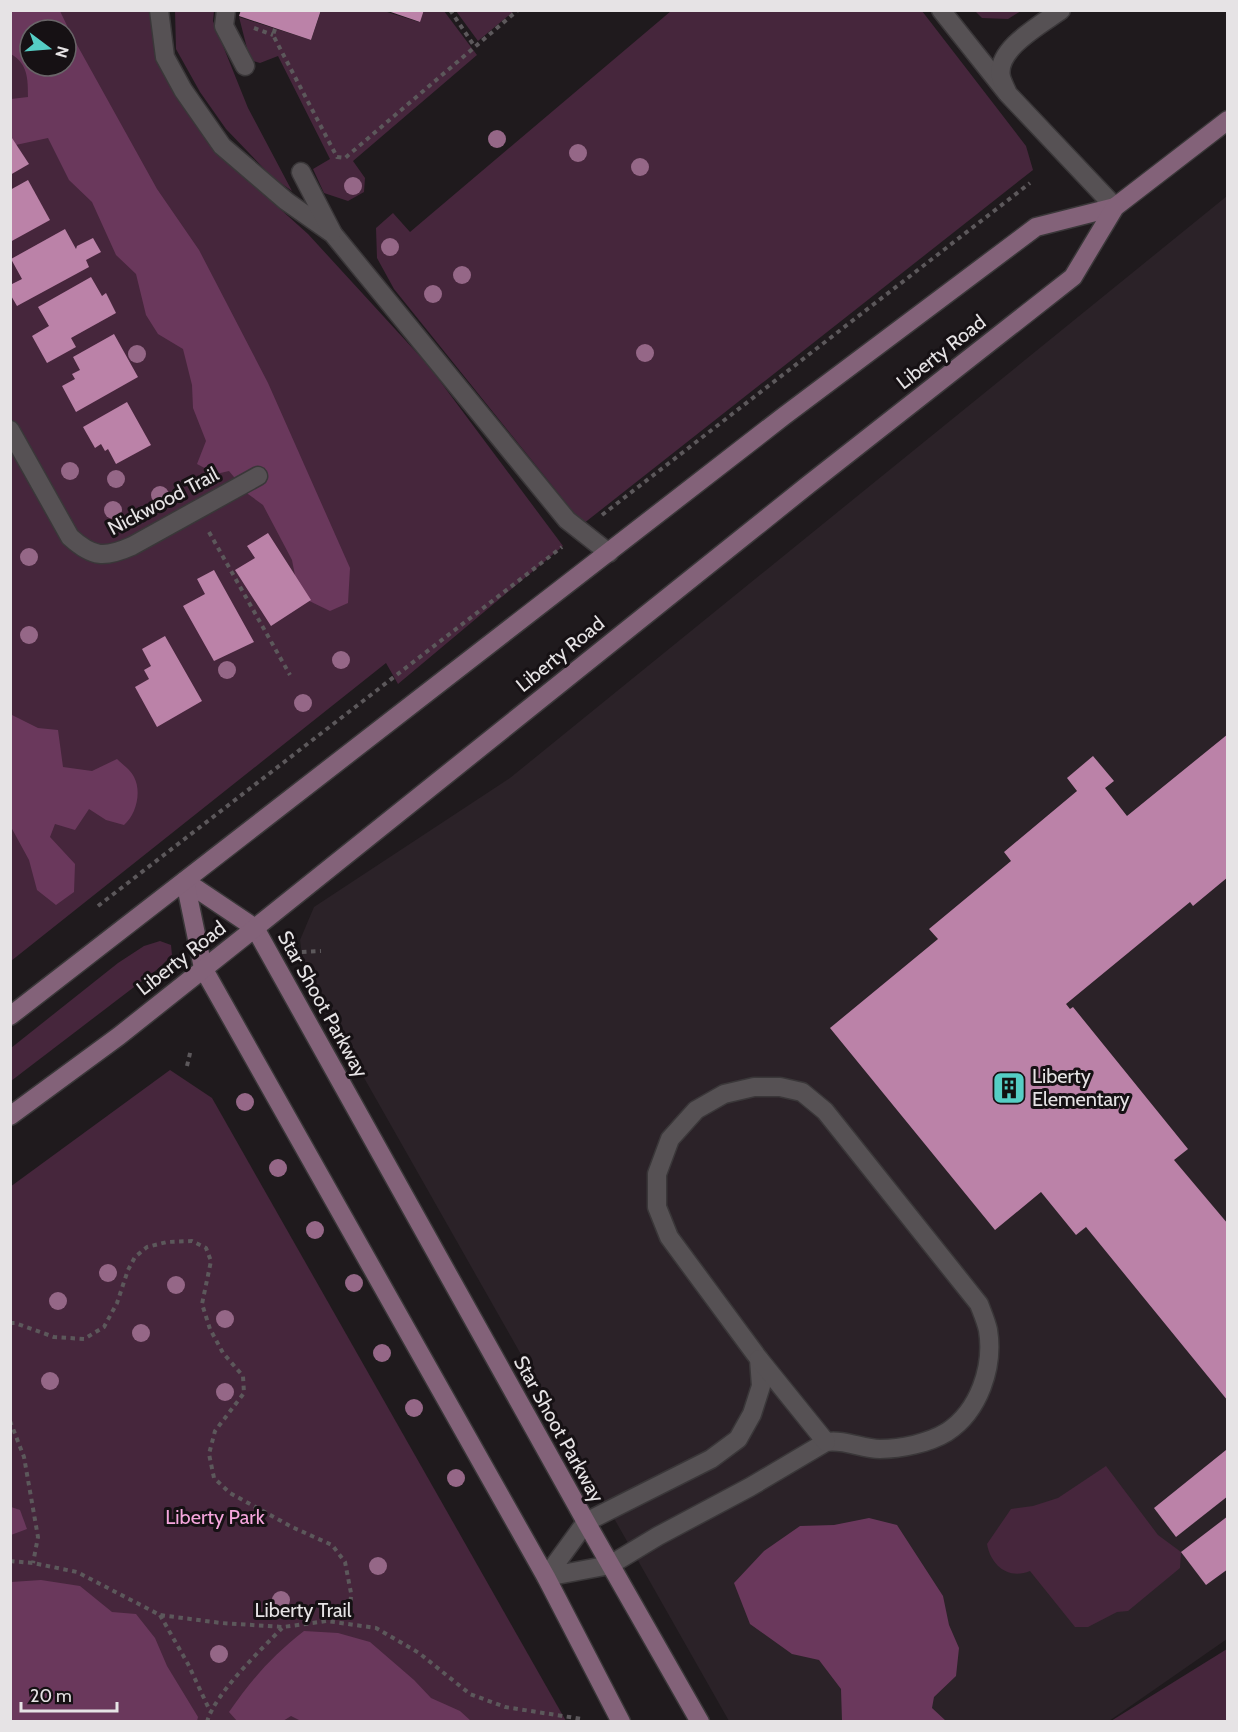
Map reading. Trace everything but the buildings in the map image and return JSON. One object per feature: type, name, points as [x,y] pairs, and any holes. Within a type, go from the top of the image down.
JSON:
[{"type":"main road","name":"Liberty Road","points":[[10,1116],[119,1036],[761,522],[1073,277],[1115,207],[1227,120]]},
{"type":"main road","name":"Liberty Road","points":[[10,1016],[784,416],[1036,227],[1115,207]]},
{"type":"main road","name":"Star Shoot Parkway","points":[[185,881],[255,928],[700,1722]]},
{"type":"main road","points":[[185,881],[203,968],[546,1577],[621,1722]]},
{"type":"street","points":[[159,10],[165,57],[183,90],[222,146],[286,201],[333,234]]},
{"type":"street","points":[[226,10],[224,26],[245,66]]},
{"type":"street","points":[[941,10],[1008,94],[1115,207]]},
{"type":"street","points":[[1008,94],[1000,75],[1004,57],[1018,42],[1061,10]]},
{"type":"street","points":[[302,172],[333,234],[567,520],[609,553]]},
{"type":"street","name":"Nickwood Trail","points":[[10,430],[70,537],[84,549],[100,555],[115,554],[132,546],[258,476]]},
{"type":"street","points":[[546,1577],[610,1565],[826,1442],[836,1440],[879,1449],[910,1446],[946,1432],[966,1416],[983,1386],[988,1357],[988,1330],[979,1304],[825,1110],[802,1092],[780,1087],[754,1087],[724,1094],[696,1110],[670,1139],[657,1174],[657,1207],[669,1237],[759,1359],[826,1442]]},
{"type":"street","points":[[546,1577],[586,1522],[711,1459],[738,1439],[752,1414],[760,1386],[759,1359]]},
{"type":"path","points":[[450,10],[475,47]]},
{"type":"path","points":[[275,29],[273,35],[337,157],[345,158],[518,10]]},
{"type":"path","points":[[602,515],[1030,183]]},
{"type":"path","points":[[209,532],[290,675]]},
{"type":"path","points":[[98,906],[563,546]]},
{"type":"path","points":[[302,952],[321,951]]},
{"type":"path","points":[[187,1066],[190,1050]]},
{"type":"path","points":[[10,1323],[54,1337],[84,1339],[104,1327],[117,1303],[128,1270],[135,1257],[147,1246],[192,1241],[206,1248],[211,1261],[202,1304],[210,1329],[223,1353],[243,1376],[244,1393],[215,1431],[209,1454],[214,1479],[230,1493],[292,1527],[332,1545],[345,1562],[351,1593],[350,1623]]},
{"type":"path","points":[[10,1421],[24,1457],[38,1537],[33,1563]]},
{"type":"path","name":"Liberty Trail","points":[[10,1561],[77,1572],[160,1615],[283,1628],[327,1621],[376,1628],[419,1653],[470,1694],[505,1707],[582,1719]]},
{"type":"path","points":[[160,1615],[188,1664],[210,1711]]},
{"type":"path","points":[[207,1722],[210,1711],[244,1666],[283,1628]]},
{"type":"shaded area","points":[[11,11],[60,11],[63,18],[18,18],[17,58],[11,54]]},
{"type":"shaded area","points":[[78,47],[157,189],[199,250],[268,383],[350,568],[348,603],[330,611],[299,596],[292,560],[263,505],[248,494],[229,471],[216,474],[197,464],[206,441],[193,408],[192,385],[183,349],[158,334],[146,315],[136,274],[116,255],[92,202],[69,180],[48,138],[11,146],[11,99],[28,97],[27,78],[78,78]]},
{"type":"shaded area","points":[[1227,196],[1227,1639],[1109,1721],[729,1721],[304,972],[300,940],[314,907],[510,778]]},
{"type":"shaded area","points":[[10,714],[38,728],[58,730],[63,767],[92,771],[117,759],[131,772],[138,789],[135,809],[124,825],[106,820],[89,809],[75,830],[55,824],[50,837],[75,864],[74,892],[56,905],[37,890],[29,860],[11,827]]},
{"type":"shaded area","points":[[11,1507],[20,1510],[27,1529],[11,1535]]},
{"type":"shaded area","points":[[869,1518],[897,1525],[943,1596],[949,1625],[959,1648],[956,1676],[934,1697],[932,1708],[946,1721],[842,1721],[841,1689],[819,1660],[792,1654],[750,1624],[734,1583],[764,1551],[800,1526],[834,1525]]},
{"type":"shaded area","points":[[41,1580],[80,1586],[112,1612],[136,1614],[155,1638],[167,1666],[198,1717],[197,1721],[11,1721],[11,1582]]},
{"type":"shaded area","points":[[304,1631],[338,1633],[370,1642],[431,1698],[460,1711],[471,1721],[303,1722],[291,1716],[283,1721],[237,1721],[229,1712],[272,1659]]},
{"type":"green space","points":[[11,11],[160,11],[162,71],[229,163],[308,234],[428,365],[563,546],[398,684],[386,663],[11,961]]},
{"type":"green space","points":[[175,11],[214,11],[213,21],[248,108],[292,191],[272,177],[226,129],[200,92],[176,49]]},
{"type":"green space","points":[[321,11],[384,11],[419,22],[424,11],[444,11],[477,55],[353,161],[365,178],[364,192],[348,201],[324,193],[313,169],[330,159],[278,56],[260,63],[250,60],[239,17],[311,40]]},
{"type":"green space","points":[[456,11],[514,11],[478,41]]},
{"type":"green space","points":[[671,11],[922,11],[1026,146],[1033,170],[583,524],[394,289],[377,258],[376,228],[393,213],[410,232]]},
{"type":"green space","points":[[975,11],[1021,11],[1008,19],[982,18]]},
{"type":"green space","points":[[160,941],[171,945],[172,955],[159,968],[11,1081],[11,1048],[118,963],[144,946]]},
{"type":"green space","name":"Liberty Park","points":[[170,1070],[212,1098],[566,1721],[11,1721],[10,1187]]},
{"type":"green space","points":[[1106,1466],[1158,1535],[1181,1552],[1180,1568],[1128,1611],[1117,1612],[1088,1627],[1075,1627],[1030,1571],[1015,1574],[1002,1569],[992,1559],[987,1544],[1011,1509],[1033,1506],[1058,1498]]},
{"type":"green space","points":[[1227,1649],[1227,1721],[1111,1721]]},
{"type":"place","name":"Liberty Elementary","points":[[1009,1088]]}]
